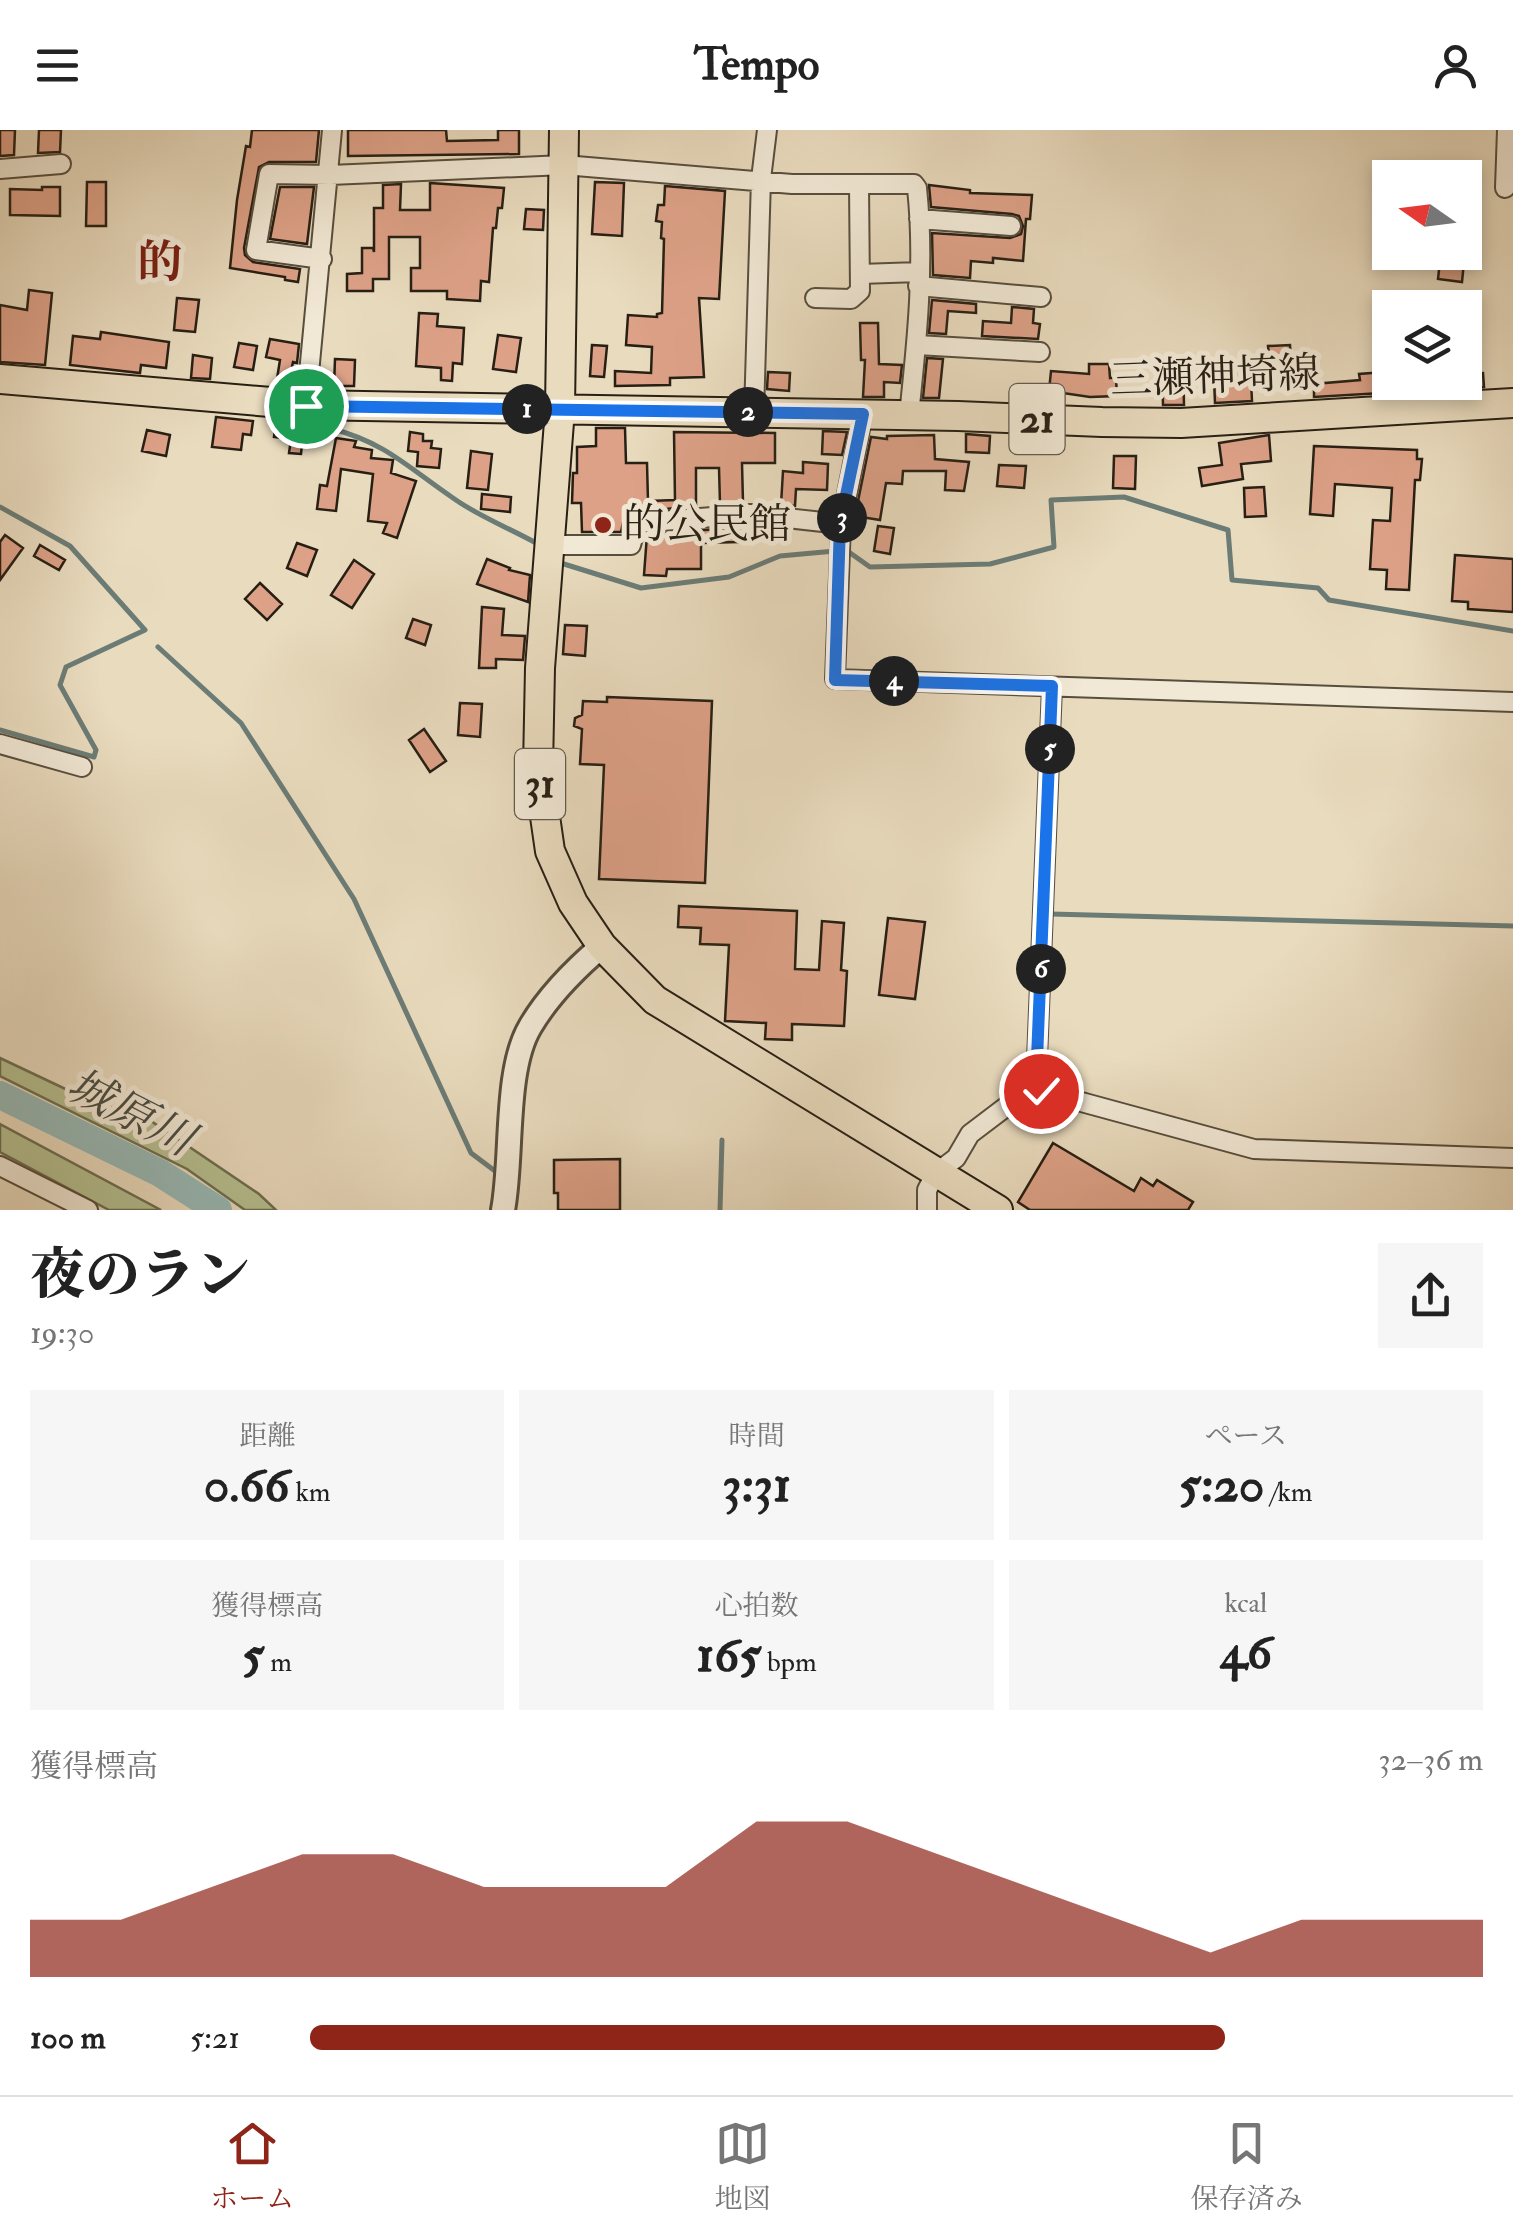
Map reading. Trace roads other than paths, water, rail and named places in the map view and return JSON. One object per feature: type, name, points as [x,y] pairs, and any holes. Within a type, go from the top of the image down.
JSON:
[{"type":"main road","name":"31","points":[[564,130],[560,409],[540,668],[538,768],[550,851],[573,903],[602,946],[655,1000],[998,1210]]},
{"type":"main road","name":"21","points":[[0,379],[306,406],[560,409]]},
{"type":"main road","name":"三瀬神埼線","points":[[560,409],[1181,423],[1513,404]]},
{"type":"street","points":[[306,406],[332,130]]},
{"type":"street","points":[[754,412],[761,179],[767,130]]},
{"type":"street","points":[[1505,188],[1507,130]]},
{"type":"street","points":[[0,169],[61,164]]},
{"type":"street","points":[[322,259],[256,250],[268,174],[564,165],[792,184],[914,184],[919,219],[917,345],[909,415]]},
{"type":"street","points":[[815,298],[856,296],[860,291],[859,185]]},
{"type":"street","points":[[919,219],[1011,226]]},
{"type":"street","points":[[860,274],[1041,297]]},
{"type":"street","points":[[917,345],[1040,352]]},
{"type":"street","points":[[863,414],[840,541],[835,680],[1513,702]]},
{"type":"street","points":[[552,545],[631,544],[637,523],[750,514],[840,541]]},
{"type":"street","points":[[1052,686],[1036,1084],[1041,1091],[1254,1149],[1513,1158]]},
{"type":"street","points":[[0,744],[82,766]]},
{"type":"street","points":[[503,1210],[516,1072],[528,1028],[573,970],[602,946]]},
{"type":"street","points":[[927,1210],[927,1190],[936,1173],[956,1158],[970,1134],[1036,1084]]},
{"type":"street","points":[[0,1166],[88,1210]]},
{"type":"waterway","points":[[333,429],[383,449],[463,504],[536,543]]},
{"type":"waterway","points":[[564,564],[641,588],[729,577],[780,556],[846,550],[870,567],[990,564],[1054,547],[1051,500],[1124,497],[1228,530],[1232,580],[1318,588],[1329,600],[1513,631]]},
{"type":"waterway","points":[[0,507],[70,546],[145,630],[66,667],[60,685],[96,750],[94,757],[0,730]]},
{"type":"waterway","points":[[158,647],[241,723],[354,899],[471,1153],[495,1171]]},
{"type":"waterway","points":[[1051,914],[1513,926]]},
{"type":"waterway","name":"城原川","points":[[0,1095],[160,1173],[218,1210]]},
{"type":"waterway","points":[[720,1210],[722,1140]]},
{"type":"place","name":"的公民館","points":[[603,525]]},
{"type":"district","name":"的","points":[[160,263]]}]
